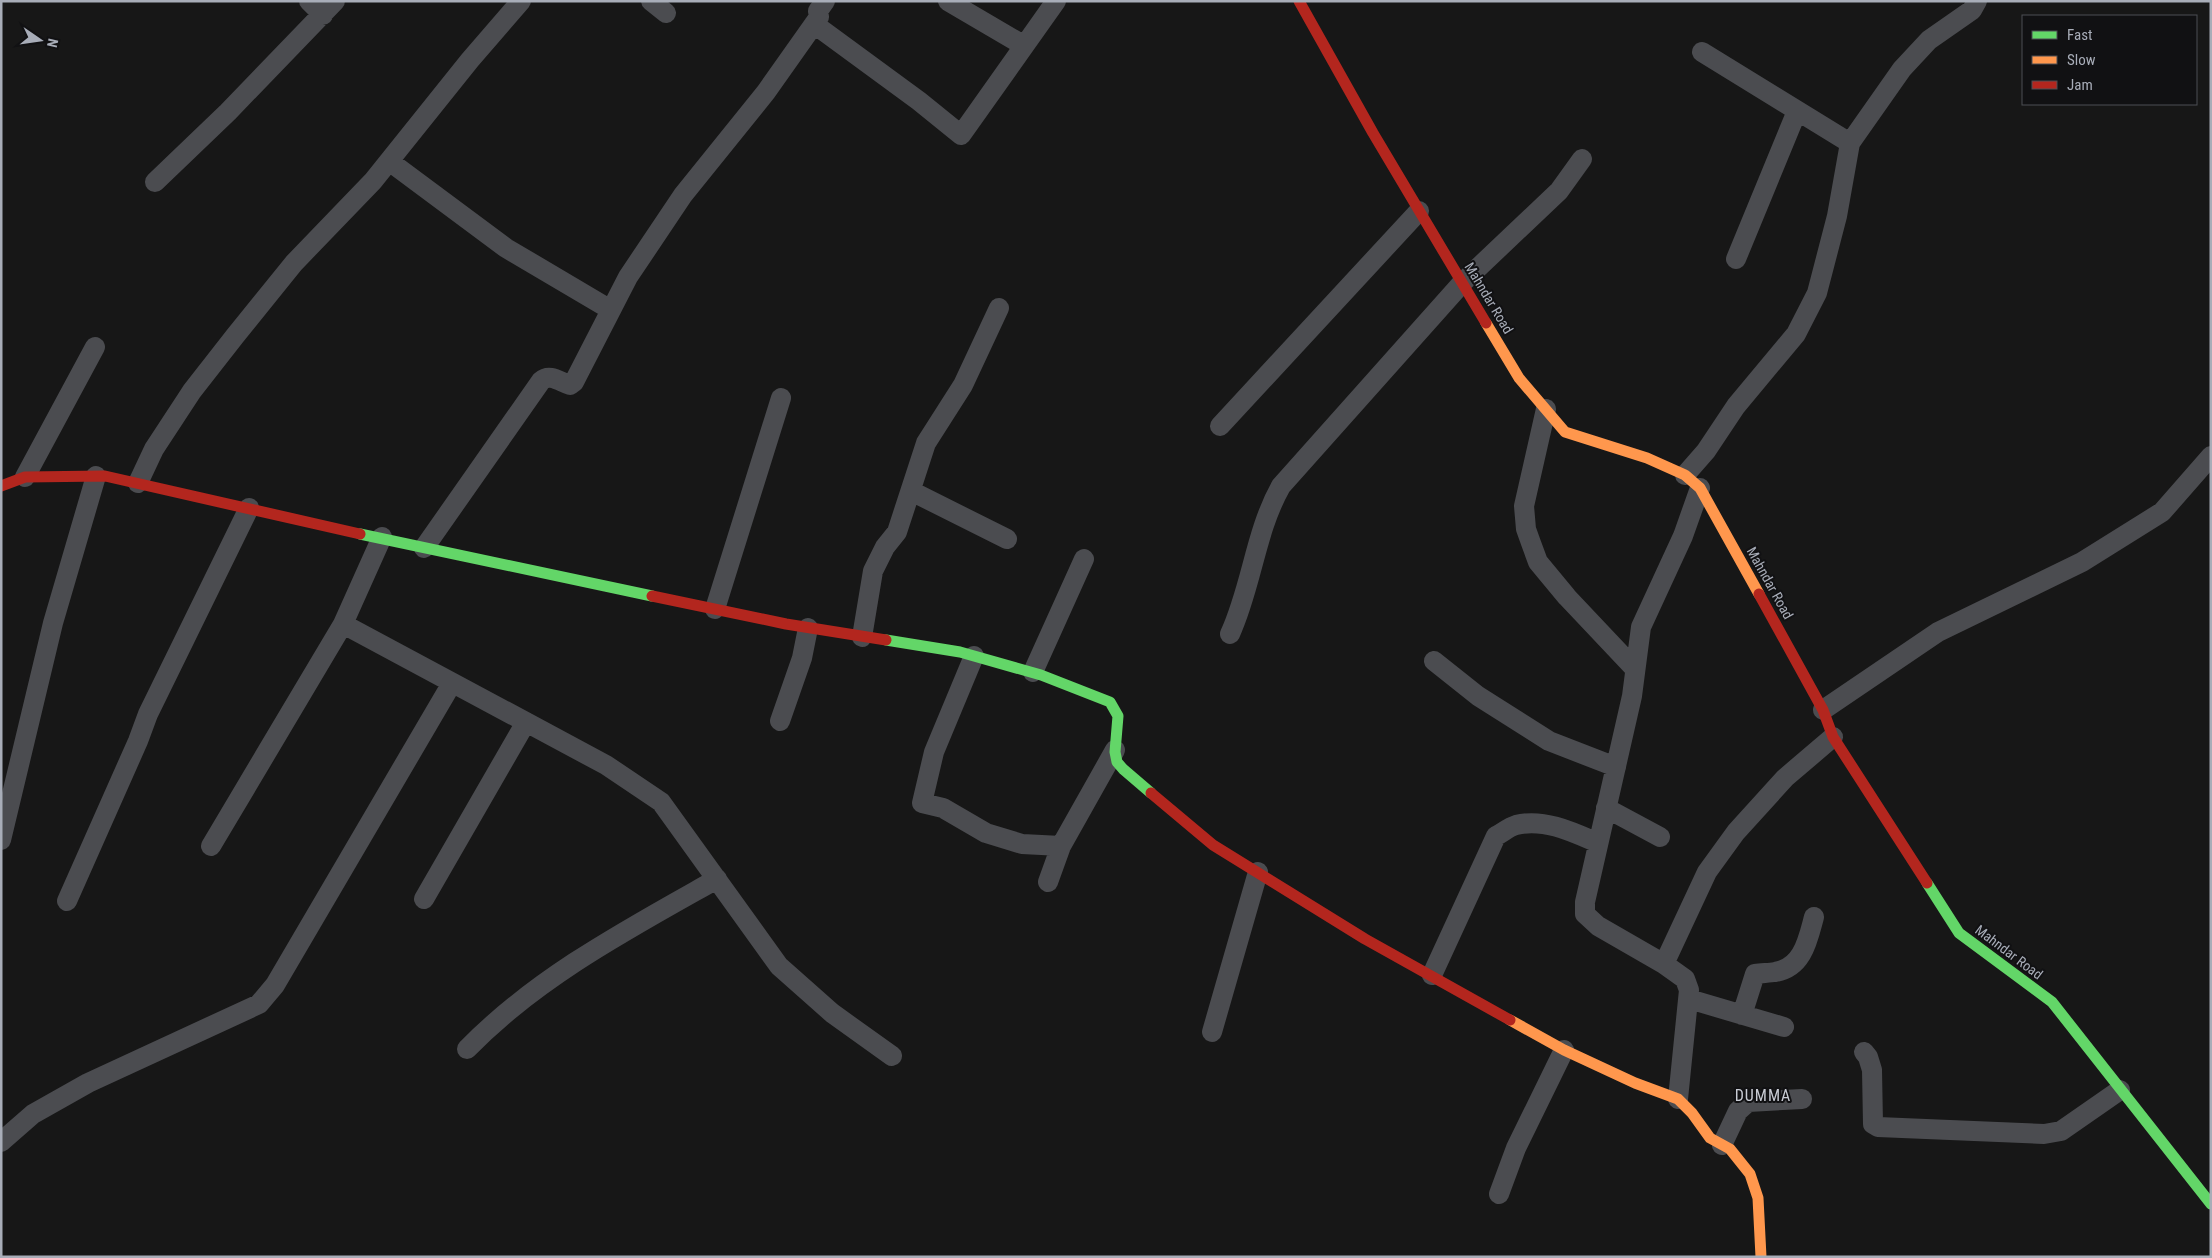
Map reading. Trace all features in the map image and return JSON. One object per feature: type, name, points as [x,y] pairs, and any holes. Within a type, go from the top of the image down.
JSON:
[{"type":"street","points":[[138,484],[154,449],[192,390],[294,263],[373,181],[520,1]]},
{"type":"street","points":[[424,548],[541,381],[545,377],[550,377],[570,385],[574,382],[628,277],[683,195],[766,92],[819,17],[818,11],[825,1]]},
{"type":"street","points":[[948,1],[1023,45]]},
{"type":"street","points":[[814,24],[919,101],[961,135],[1056,1]]},
{"type":"street","name":"Mahndar Road","points":[[1299,1],[1372,133],[1519,378],[1565,432],[1647,458],[1685,475],[1700,488],[1823,710],[1833,737],[1959,933],[2052,1002],[2211,1204]]},
{"type":"street","points":[[1685,475],[1706,451],[1736,406],[1796,334],[1817,293],[1837,216],[1850,143],[1902,69],[1929,40],[1972,10],[1977,1]]},
{"type":"street","points":[[155,182],[228,112],[322,6]]},
{"type":"street","points":[[1702,52],[1850,143]]},
{"type":"street","points":[[1736,259],[1798,111]]},
{"type":"street","points":[[1230,634],[1247,592],[1266,517],[1281,486],[1462,283],[1559,191],[1582,158]]},
{"type":"street","points":[[389,160],[506,248],[611,310]]},
{"type":"street","points":[[1220,426],[1419,211]]},
{"type":"street","points":[[862,637],[872,572],[885,547],[897,532],[926,443],[963,386],[1000,308]]},
{"type":"street","points":[[25,477],[95,347]]},
{"type":"street","points":[[715,609],[780,398]]},
{"type":"street","points":[[1546,408],[1524,506],[1526,529],[1531,544],[1543,569],[1635,670]]},
{"type":"street","points":[[1823,710],[1938,632],[2082,562],[2162,512],[2211,456]]},
{"type":"street","points":[[1,840],[53,623],[96,476]]},
{"type":"street","points":[[1,486],[25,477],[105,476],[424,548],[715,609],[808,628],[974,656],[1033,672],[1110,702],[1117,709],[1119,720],[1115,750],[1116,761],[1126,772],[1213,844],[1365,940],[1432,975],[1564,1050],[1634,1083],[1678,1099],[1692,1113],[1710,1138],[1730,1149],[1750,1174],[1758,1198],[1761,1257]]},
{"type":"street","points":[[1678,1099],[1689,999],[1689,990],[1685,979],[1664,964],[1598,926],[1585,914],[1584,902],[1632,696],[1641,627],[1683,536],[1700,488]]},
{"type":"street","points":[[911,491],[1007,539]]},
{"type":"street","points":[[67,901],[138,741],[148,714],[249,508]]},
{"type":"street","points":[[211,846],[343,624],[382,537]]},
{"type":"street","points":[[1033,672],[1084,559]]},
{"type":"street","points":[[343,624],[606,764],[661,802],[779,966],[832,1013],[892,1056]]},
{"type":"street","points":[[780,721],[802,658],[808,628]]},
{"type":"street","points":[[974,656],[934,752],[922,803],[943,808],[986,833],[1022,844],[1061,846]]},
{"type":"street","points":[[1434,661],[1478,696],[1549,741],[1616,766]]},
{"type":"street","points":[[1,1142],[33,1114],[88,1083],[259,1004],[275,985],[452,683]]},
{"type":"street","points":[[424,899],[526,722]]},
{"type":"street","points":[[1664,964],[1707,872],[1730,840],[1785,778],[1833,737]]},
{"type":"street","points":[[1048,882],[1061,846],[1115,750]]},
{"type":"street","points":[[1606,808],[1660,837]]},
{"type":"street","points":[[1432,975],[1496,836],[1515,826],[1535,823],[1569,830],[1598,843]]},
{"type":"street","points":[[1212,1032],[1258,872]]},
{"type":"street","points":[[467,1049],[507,1011],[530,994],[638,923],[717,879]]},
{"type":"street","points":[[1742,1015],[1755,974],[1777,972],[1795,963],[1804,952],[1814,917]]},
{"type":"street","points":[[1689,999],[1784,1028]]},
{"type":"street","points":[[1499,1194],[1516,1148],[1564,1050]]},
{"type":"street","points":[[1864,1052],[1871,1064],[1873,1124],[1878,1127],[2044,1134],[2061,1131],[2120,1090]]},
{"type":"street","points":[[1722,1145],[1738,1111],[1748,1102],[1802,1100]]},
{"type":"traffic: fast","points":[[360,534],[652,596]]},
{"type":"traffic: fast","points":[[886,640],[960,652],[1041,675],[1110,702],[1118,716],[1115,752],[1117,762],[1151,793]]},
{"type":"traffic: fast","points":[[1927,883],[1959,933],[2052,1002],[2211,1204]]},
{"type":"traffic: slow","points":[[1486,323],[1519,378],[1565,432],[1647,458],[1685,475],[1700,488],[1759,594]]},
{"type":"traffic: slow","points":[[1510,1020],[1564,1050],[1635,1083],[1678,1099],[1692,1113],[1710,1138],[1730,1149],[1750,1174],[1758,1198],[1761,1257]]},
{"type":"traffic: jam","points":[[1299,1],[1373,133],[1486,323]]},
{"type":"traffic: jam","points":[[1,486],[25,477],[105,476],[360,534]]},
{"type":"traffic: jam","points":[[1759,594],[1823,710],[1833,737],[1927,883]]},
{"type":"traffic: jam","points":[[652,596],[786,624],[886,640]]},
{"type":"traffic: jam","points":[[1151,793],[1213,845],[1365,939],[1510,1020]]},
{"type":"district","name":"DUMMA","points":[[1763,1095]]}]
